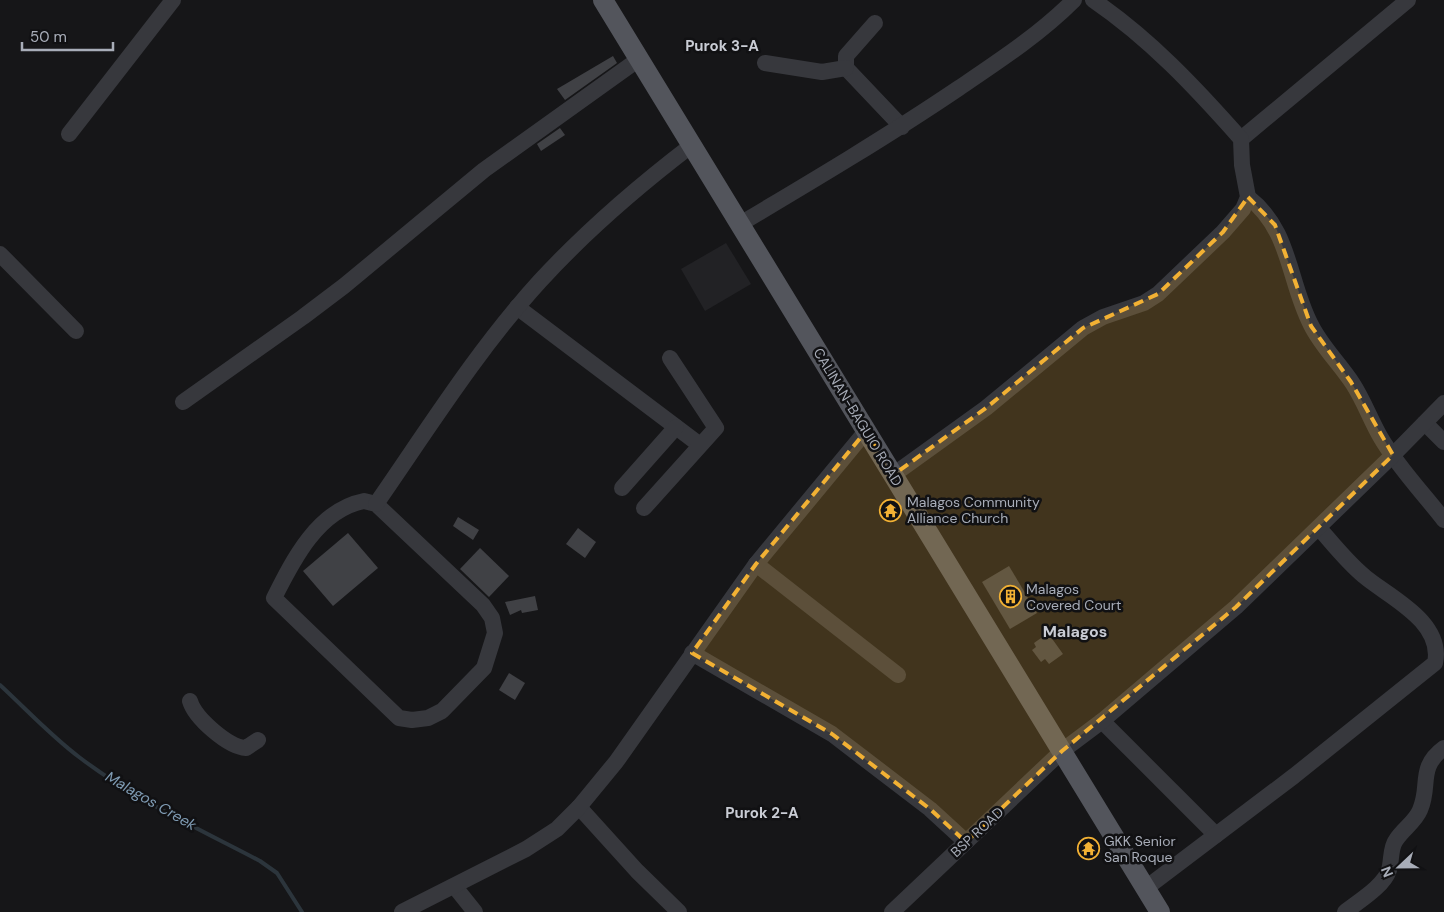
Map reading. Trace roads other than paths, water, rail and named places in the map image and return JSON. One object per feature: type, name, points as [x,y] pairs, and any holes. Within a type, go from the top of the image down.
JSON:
[{"type":"main road","name":"CALINAN-BAGUIO ROAD","points":[[603,0],[1160,912]]},
{"type":"street","points":[[69,134],[173,0]]},
{"type":"street","points":[[740,224],[902,126],[1022,44],[1056,18],[1074,0]]},
{"type":"street","points":[[893,475],[993,402],[1083,328],[1103,317],[1144,303],[1158,294],[1223,232],[1243,209],[1248,197],[1242,165],[1241,139],[1158,50],[1126,22],[1092,0]]},
{"type":"street","points":[[1241,139],[1408,0]]},
{"type":"street","points":[[875,22],[846,56],[846,68],[902,126]]},
{"type":"street","points":[[182,402],[303,317],[344,286],[484,170],[639,59]]},
{"type":"street","points":[[764,63],[822,72],[846,68]]},
{"type":"street","points":[[376,504],[414,448],[517,307],[559,261],[605,216],[692,145]]},
{"type":"street","points":[[1248,197],[1263,208],[1275,225],[1311,326],[1330,356],[1351,382],[1366,406],[1381,438],[1444,520]]},
{"type":"street","points":[[0,254],[76,331]]},
{"type":"street","points":[[517,307],[700,445]]},
{"type":"street","points":[[644,508],[716,428],[670,358]]},
{"type":"street","name":"BSP ROAD","points":[[892,912],[1062,751],[1102,721],[1199,640],[1319,528],[1444,403]]},
{"type":"street","points":[[1425,423],[1444,442]]},
{"type":"street","points":[[622,488],[676,427]]},
{"type":"street","points":[[402,912],[526,849],[557,829],[579,807],[616,762],[756,564],[866,431]]},
{"type":"street","points":[[364,501],[376,504],[468,590],[492,618],[495,633],[484,668],[442,711],[428,718],[412,720],[399,718],[274,598],[293,561],[328,520],[340,509],[350,504],[364,501]]},
{"type":"street","points":[[1146,888],[1353,730],[1435,663],[1439,656],[1439,642],[1428,621],[1411,606],[1380,589],[1362,574],[1319,528]]},
{"type":"street","points":[[756,564],[898,676]]},
{"type":"street","points":[[692,654],[832,734],[930,809],[966,842]]},
{"type":"street","points":[[190,701],[198,717],[232,744],[246,748],[258,740]]},
{"type":"street","points":[[1102,721],[1216,835]]},
{"type":"street","points":[[1345,912],[1381,882],[1389,872],[1394,842],[1414,820],[1420,809],[1424,773],[1430,761],[1444,748]]},
{"type":"street","points":[[579,807],[637,871],[679,912]]},
{"type":"street","points":[[454,887],[475,912]]},
{"type":"waterway","name":"Malagos Creek","points":[[0,685],[58,740],[100,772],[144,800],[260,861],[277,873],[302,912]]},
{"type":"place","name":"Malagos Community Alliance Church","points":[[891,510]]},
{"type":"place","name":"Malagos Covered Court","points":[[1010,597]]},
{"type":"place","name":"GKK Senior San Roque","points":[[1088,849]]},
{"type":"district","name":"Purok 3-A","points":[[722,46]]},
{"type":"district","name":"Malagos","points":[[1075,631]]},
{"type":"district","name":"Purok 2-A","points":[[762,813]]}]
